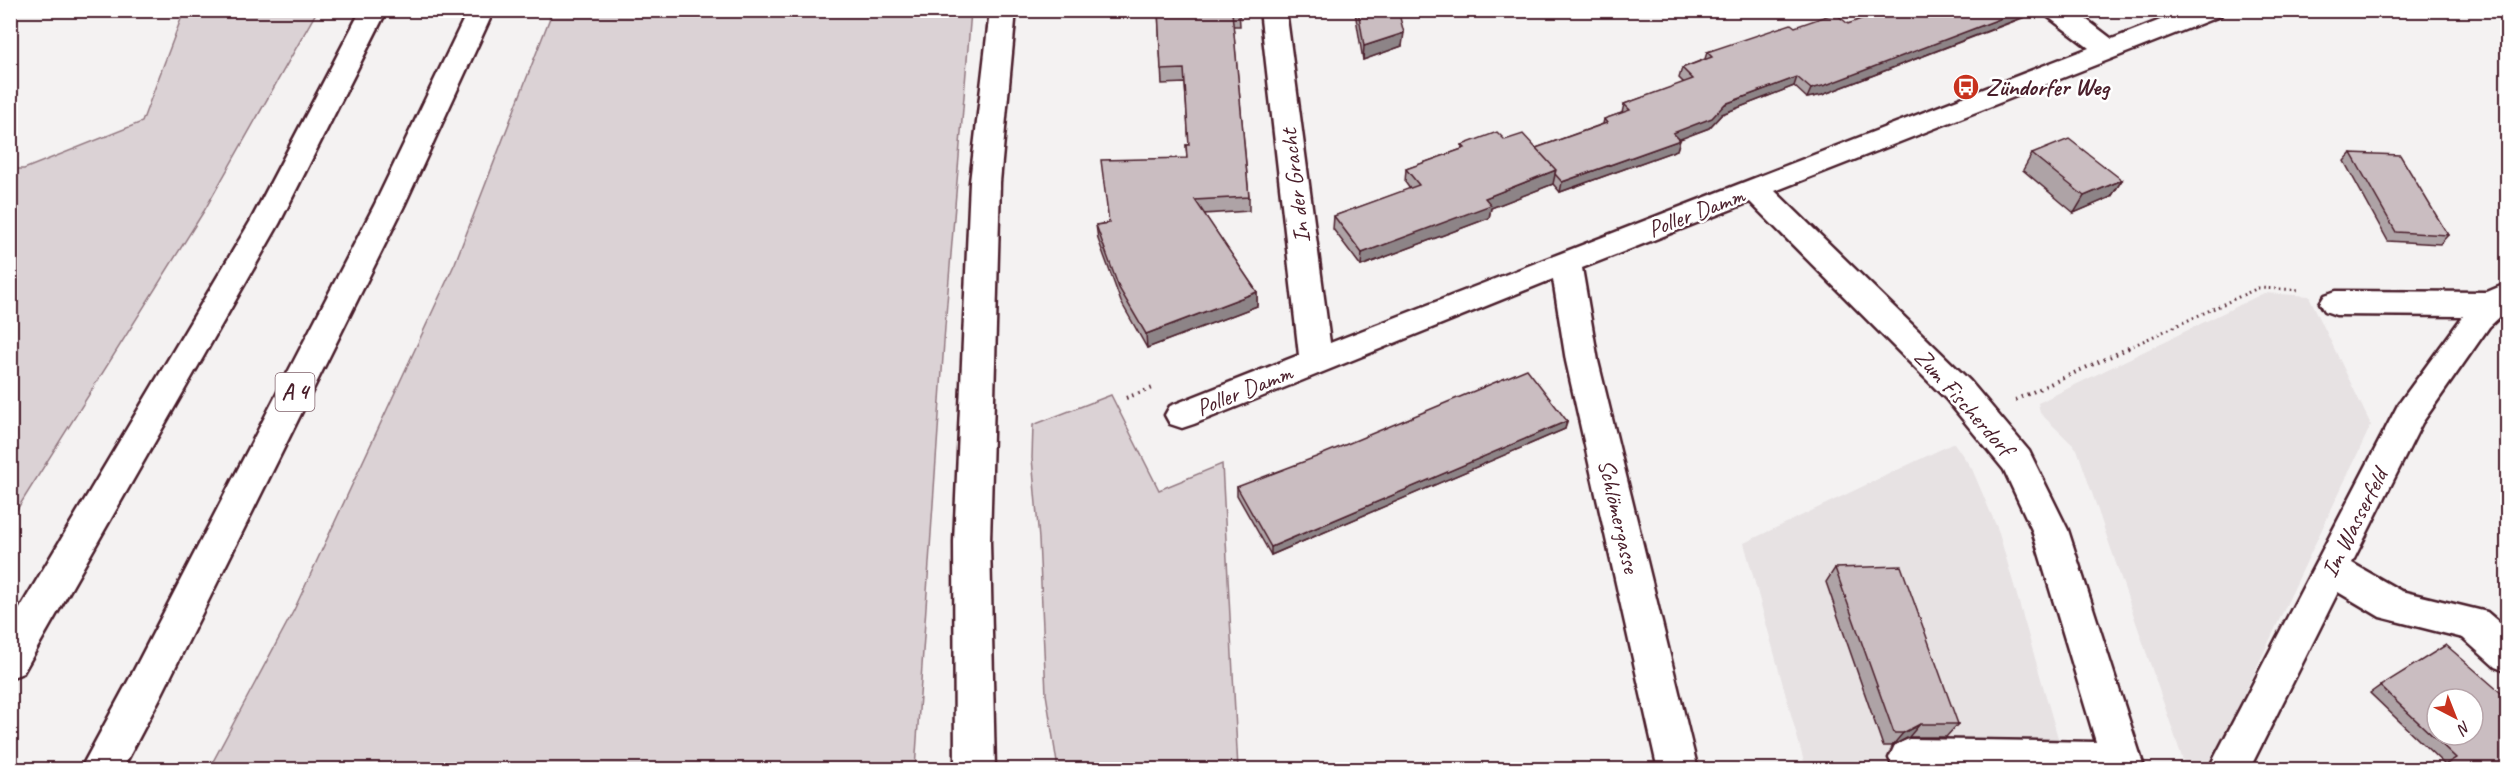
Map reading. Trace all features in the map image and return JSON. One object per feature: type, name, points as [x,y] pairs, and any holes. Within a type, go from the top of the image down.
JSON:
[{"type":"main road","points":[[10,662],[264,224],[374,10]]},
{"type":"main road","name":"A 4","points":[[100,770],[147,684],[384,217],[481,10]]},
{"type":"main road","points":[[975,770],[972,542],[985,182],[1003,10]]},
{"type":"main road","name":"In der Gracht","points":[[1273,10],[1316,362]]},
{"type":"main road","points":[[2056,10],[2110,50]]},
{"type":"main road","name":"Poller Damm","points":[[1182,415],[2211,10]]},
{"type":"main road","name":"Zum Fischerdorf","points":[[1755,189],[1983,418],[2017,461],[2050,530],[2124,765]]},
{"type":"main road","name":"Schlömergasse","points":[[1566,262],[1582,361],[1678,770]]},
{"type":"main road","points":[[2336,303],[2499,299]]},
{"type":"main road","name":"Im Wasserfeld","points":[[2228,770],[2410,414],[2499,299]]},
{"type":"main road","points":[[2330,569],[2393,605],[2474,624],[2508,655]]},
{"type":"main road","points":[[1909,758],[2124,765]]},
{"type":"path","points":[[1983,418],[2023,396],[2258,288],[2308,291],[2336,303]]},
{"type":"shaded area","points":[[553,10],[971,11],[945,327],[915,769],[209,769],[294,610],[455,263]]},
{"type":"shaded area","points":[[184,11],[317,11],[204,211],[11,519],[11,169],[24,169],[142,122]]},
{"type":"shaded area","points":[[2264,293],[2309,296],[2371,425],[2209,769],[2186,769],[2077,449],[2040,413],[2038,403]]},
{"type":"shaded area","points":[[1111,395],[1159,490],[1222,464],[1238,769],[1058,769],[1046,694],[1039,539],[1032,458],[1033,425]]},
{"type":"shaded area","points":[[1954,443],[1972,469],[1998,530],[2067,769],[1806,769],[1744,543]]},
{"type":"building","points":[[1158,10],[1239,10],[1240,12],[1232,12],[1249,197],[1195,200],[1257,292],[1146,334],[1119,288],[1096,225],[1109,223],[1101,160],[1187,158],[1186,145],[1189,145],[1184,69],[1161,70]]},
{"type":"building","points":[[1358,10],[1398,10],[1404,33],[1364,46]]},
{"type":"building","points":[[1885,10],[2023,10],[1826,85],[1811,89],[1797,77],[1725,104],[1712,118],[1673,133],[1680,140],[1562,182],[1555,174],[1556,170],[1536,148],[1607,123],[1604,119],[1630,110],[1624,104],[1693,79],[1682,68],[1712,57],[1707,52],[1791,24],[1795,27],[1835,13],[1848,24]]},
{"type":"building","points":[[1497,132],[1505,140],[1523,134],[1556,170],[1485,198],[1491,205],[1362,253],[1334,216],[1419,185],[1406,169],[1465,148],[1462,145]]},
{"type":"building","points":[[2069,139],[2122,180],[2084,196],[2032,154]]},
{"type":"building","points":[[2351,153],[2400,155],[2448,235],[2396,232]]},
{"type":"building","points":[[1527,369],[1567,421],[1271,547],[1237,487],[1316,457]]},
{"type":"building","points":[[1901,566],[1958,724],[1920,724],[1903,733],[1894,733],[1835,568]]},
{"type":"building","points":[[2446,645],[2508,699],[2508,770],[2437,770],[2456,758],[2444,747],[2485,747],[2485,687],[2425,687],[2425,729],[2380,686]]},
{"type":"place","name":"Zündorfer Weg","points":[[1966,87]]}]
